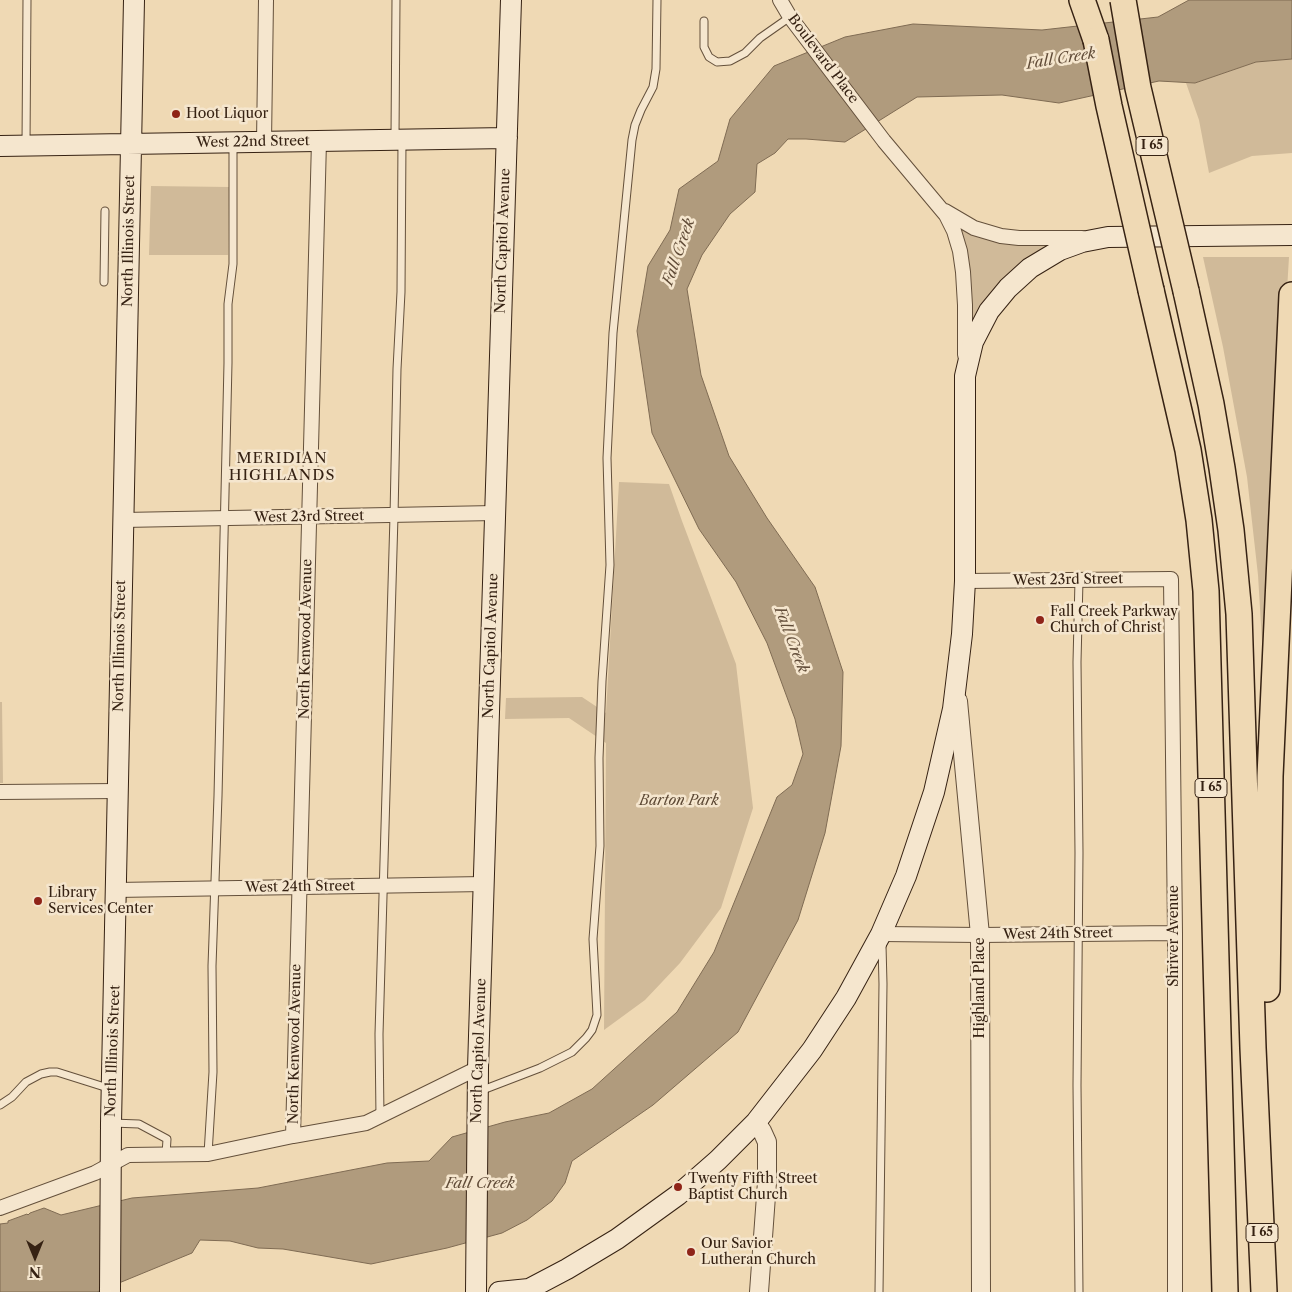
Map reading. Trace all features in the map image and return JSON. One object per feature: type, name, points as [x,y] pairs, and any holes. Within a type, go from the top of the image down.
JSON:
[{"type":"highway","points":[[1082,0],[1096,40]]},
{"type":"highway","name":"I 65","points":[[1090,0],[1109,106],[1188,450],[1199,520],[1206,592],[1225,1292]]},
{"type":"highway","name":"I 65","points":[[1123,0],[1138,88],[1211,404],[1231,530],[1239,614],[1253,1048],[1264,1292]]},
{"type":"highway","points":[[1260,1174],[1269,942],[1270,776],[1292,294]]},
{"type":"main road","name":"North Illinois Street","points":[[110,1292],[110,1173],[122,520],[134,0]]},
{"type":"main road","name":"North Capitol Avenue","points":[[476,1284],[477,1101],[511,0]]},
{"type":"main road","name":"West 22nd Street","points":[[0,146],[506,138]]},
{"type":"main road","points":[[499,1292],[527,1290],[588,1258],[655,1213],[701,1176],[756,1122],[792,1077],[829,1025],[881,934],[906,876],[934,792],[956,686],[962,634],[965,581],[965,376],[969,353],[980,325],[989,310],[1008,288],[1030,268],[1060,250],[1082,242],[1108,237],[1292,235]]},
{"type":"street","points":[[264,142],[266,0]]},
{"type":"street","name":"Boulevard Place","points":[[780,0],[808,41],[936,202]]},
{"type":"street","name":"North Kenwood Avenue","points":[[293,1136],[319,141]]},
{"type":"street","points":[[936,202],[946,212],[964,223],[988,233],[1019,238],[1108,237]]},
{"type":"street","points":[[936,202],[946,215],[954,231],[960,251],[965,305],[965,376]]},
{"type":"street","name":"West 23rd Street","points":[[122,520],[495,513]]},
{"type":"street","name":"West 23rd Street","points":[[965,581],[1171,580]]},
{"type":"street","name":"Shriver Avenue","points":[[1171,580],[1175,933],[1175,1292]]},
{"type":"street","name":"Highland Place","points":[[956,686],[980,935],[981,1292]]},
{"type":"street","points":[[0,792],[118,791]]},
{"type":"street","name":"West 24th Street","points":[[116,890],[484,884]]},
{"type":"street","name":"West 24th Street","points":[[881,934],[1175,933]]},
{"type":"street","points":[[0,1208],[88,1176],[110,1173],[128,1155],[208,1154],[293,1136],[366,1124],[478,1068]]},
{"type":"street","points":[[756,1122],[767,1142],[767,1182],[759,1292]]},
{"type":"lane","points":[[26,145],[27,0]]},
{"type":"lane","points":[[380,1117],[379,1034],[400,292],[396,0]]},
{"type":"lane","points":[[477,1101],[572,1052],[592,1030],[597,1015],[593,939],[599,853],[599,758],[602,690],[610,565],[607,458],[611,370],[630,154],[635,125],[655,80],[657,0]]},
{"type":"lane","points":[[704,21],[704,47],[709,57],[717,62],[730,61],[745,53],[760,38],[790,17]]},
{"type":"lane","points":[[208,1154],[213,1072],[212,966],[228,304],[233,264],[233,142]]},
{"type":"lane","points":[[104,282],[105,211]]},
{"type":"lane","points":[[1079,580],[1077,662],[1079,1292]]},
{"type":"lane","points":[[879,1292],[883,970],[881,934]]},
{"type":"lane","points":[[0,1105],[12,1097],[26,1082],[41,1074],[50,1072],[57,1072],[112,1089]]},
{"type":"lane","points":[[111,1123],[139,1124],[167,1139],[166,1155]]},
{"type":"green space","points":[[1292,59],[1292,153],[1252,156],[1209,173],[1199,120],[1186,83],[1195,83],[1256,62]]},
{"type":"green space","points":[[151,186],[229,187],[228,255],[149,255]]},
{"type":"green space","points":[[959,227],[980,237],[1003,243],[1057,244],[971,325],[970,273],[966,249]]},
{"type":"green space","points":[[1203,257],[1289,257],[1264,675],[1258,575],[1247,477],[1223,347]]},
{"type":"green space","name":"Barton Park","points":[[619,482],[669,484],[736,664],[753,808],[721,908],[680,963],[645,1000],[604,1030],[606,743],[569,718],[505,719],[506,698],[582,697],[606,713]]},
{"type":"green space","points":[[0,702],[2,702],[3,783],[0,783]]},
{"type":"water","name":"Fall Creek","points":[[1189,0],[1292,0],[1292,59],[1256,62],[1195,83],[1159,81],[1059,103],[1002,95],[917,97],[845,142],[788,139],[775,153],[757,164],[755,192],[730,214],[702,255],[687,289],[701,375],[729,456],[767,518],[815,587],[843,672],[841,746],[825,833],[798,920],[738,1032],[653,1105],[572,1161],[565,1183],[552,1201],[527,1220],[502,1233],[447,1248],[371,1264],[283,1249],[258,1248],[230,1241],[200,1240],[192,1253],[97,1292],[0,1292],[0,1224],[8,1223],[8,1221],[44,1208],[61,1215],[132,1198],[258,1188],[387,1163],[429,1161],[452,1137],[505,1122],[549,1113],[592,1089],[677,1012],[714,952],[777,797],[792,785],[803,754],[795,719],[767,643],[736,582],[699,529],[652,433],[637,331],[648,266],[670,230],[679,189],[718,161],[730,119],[774,66],[845,37],[913,24],[1042,30],[1158,17]]},
{"type":"place","name":"Hoot Liquor","points":[[176,114]]},
{"type":"place","name":"Fall Creek Parkway Church of Christ","points":[[1040,620]]},
{"type":"place","name":"Library Services Center","points":[[38,901]]},
{"type":"place","name":"Twenty Fifth Street Baptist Church","points":[[678,1187]]},
{"type":"place","name":"Our Savior Lutheran Church","points":[[691,1252]]},
{"type":"district","name":"MERIDIAN HIGHLANDS","points":[[282,468]]}]
